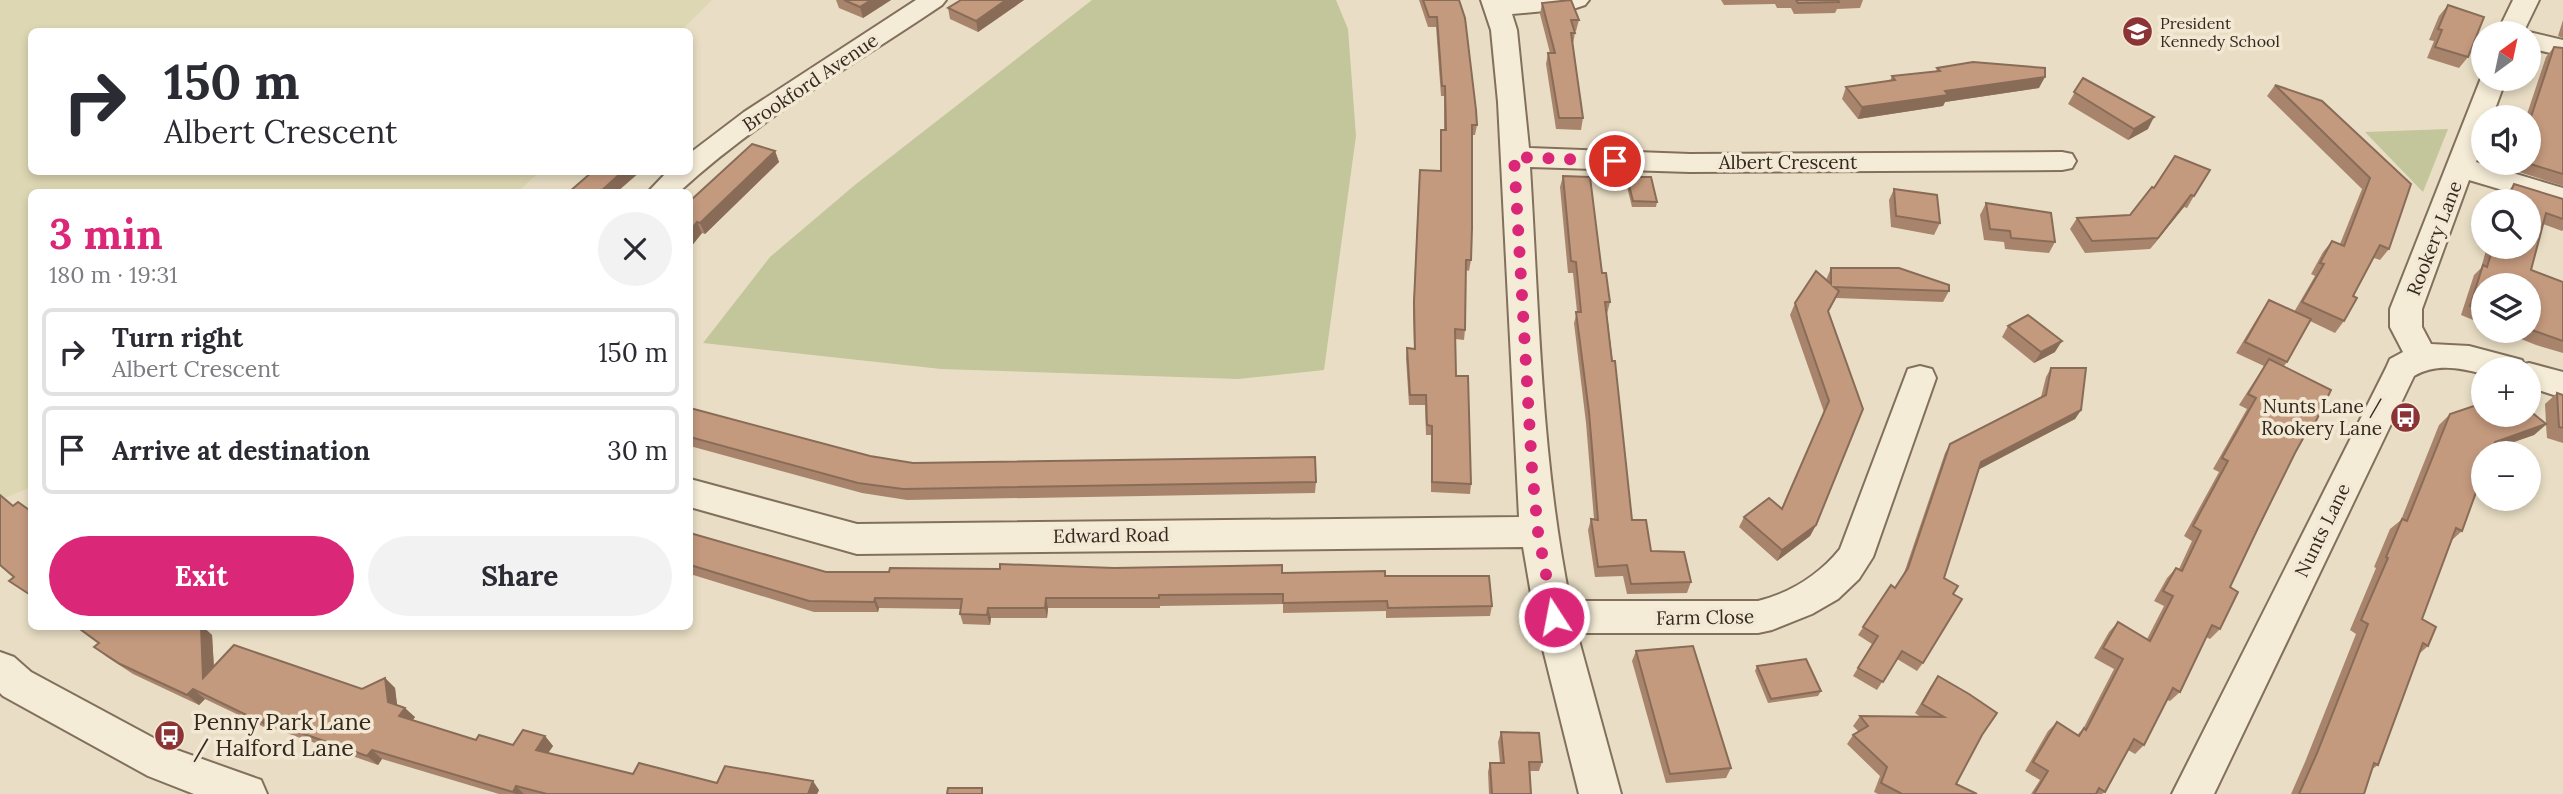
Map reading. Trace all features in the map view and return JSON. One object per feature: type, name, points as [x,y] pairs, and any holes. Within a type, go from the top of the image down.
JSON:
[{"type":"street","name":"Brookford Avenue","points":[[693,164],[754,118],[933,0]]},
{"type":"street","points":[[1576,0],[1496,4],[1504,30],[1512,102],[1532,469],[1538,532],[1554,617],[1600,794]]},
{"type":"street","points":[[2516,21],[2526,0]]},
{"type":"street","points":[[2541,43],[2563,48]]},
{"type":"street","name":"Rookery Lane","points":[[2422,357],[2406,327],[2406,309],[2462,168],[2489,91]]},
{"type":"street","name":"Albert Crescent","points":[[1514,157],[1680,163],[2062,161]]},
{"type":"street","points":[[2462,168],[2563,198]]},
{"type":"street","points":[[665,189],[681,175]]},
{"type":"street","points":[[2422,357],[2460,356],[2471,359]]},
{"type":"street","name":"Nunts Lane","points":[[2193,794],[2396,376],[2409,362],[2422,357]]},
{"type":"street","name":"Farm Close","points":[[1554,617],[1758,617],[1785,609],[1837,579],[1855,557],[1920,378]]},
{"type":"street","points":[[2541,379],[2563,386]]},
{"type":"street","name":"Edward Road","points":[[693,494],[857,539],[1538,532]]},
{"type":"street","points":[[6,683],[162,763],[246,794]]},
{"type":"shaded area","points":[[0,0],[712,0],[684,28],[28,28],[28,175],[536,175],[521,189],[28,189],[28,488],[0,500]]},
{"type":"green space","points":[[1092,0],[1336,0],[1348,29],[1356,136],[1324,370],[1238,379],[941,369],[703,343],[770,257],[856,184]]},
{"type":"green space","points":[[2448,129],[2423,192],[2365,132]]},
{"type":"building","points":[[844,0],[871,0],[860,7]]},
{"type":"building","points":[[961,0],[1006,0],[976,21],[948,8]]},
{"type":"building","points":[[1423,0],[1459,0],[1465,18],[1476,110],[1477,125],[1472,125],[1471,260],[1466,260],[1465,330],[1455,329],[1456,376],[1468,376],[1471,484],[1432,482],[1432,426],[1427,425],[1426,395],[1410,395],[1407,348],[1415,349],[1414,302],[1420,170],[1441,171],[1441,130],[1446,130],[1445,86],[1442,86],[1437,17],[1429,17]]},
{"type":"building","points":[[1571,0],[1579,20],[1571,20],[1575,33],[1571,33],[1583,118],[1559,118],[1548,53],[1555,53],[1542,3]]},
{"type":"building","points":[[1796,0],[1838,0],[1839,2],[1798,3]]},
{"type":"building","points":[[2448,5],[2484,17],[2482,21],[2471,21],[2471,50],[2468,57],[2435,47],[2442,30],[2438,29]]},
{"type":"building","points":[[2554,47],[2563,48],[2563,174],[2541,167],[2541,105],[2535,105]]},
{"type":"building","points":[[1973,62],[2045,68],[2045,77],[1945,91],[1948,95],[1862,107],[1846,87],[1895,80],[1892,76],[1940,71],[1937,68]]},
{"type":"building","points":[[2083,78],[2154,117],[2134,129],[2074,92]]},
{"type":"building","points":[[2275,85],[2322,101],[2411,184],[2389,249],[2380,245],[2353,296],[2357,298],[2344,321],[2302,302],[2324,264],[2320,263],[2332,241],[2344,246],[2370,178]]},
{"type":"building","points":[[752,144],[775,151],[693,227],[693,198]]},
{"type":"building","points":[[2175,156],[2210,170],[2194,196],[2191,195],[2158,238],[2092,241],[2077,218],[2130,215],[2152,187],[2154,188]]},
{"type":"building","points":[[589,175],[619,175],[603,189],[572,189]]},
{"type":"building","points":[[1563,176],[1590,177],[1602,273],[1606,273],[1610,302],[1605,302],[1612,361],[1615,361],[1632,520],[1646,520],[1651,551],[1684,552],[1691,582],[1631,584],[1627,565],[1598,567],[1591,519],[1598,520],[1589,412],[1576,312],[1581,312],[1576,262],[1571,261]]},
{"type":"building","points":[[1627,177],[1651,177],[1657,202],[1633,201]]},
{"type":"building","points":[[2514,184],[2530,189],[2512,189]]},
{"type":"building","points":[[1894,189],[1937,195],[1940,223],[1896,216]]},
{"type":"building","points":[[2541,192],[2563,199],[2563,219],[2546,213],[2541,232]]},
{"type":"building","points":[[1986,203],[2051,213],[2055,242],[2011,238],[2010,231],[1990,229]]},
{"type":"building","points":[[2489,259],[2534,259],[2531,270],[2539,273],[2480,273],[2483,265],[2487,267]]},
{"type":"building","points":[[1831,268],[1899,268],[1949,285],[1949,291],[1834,287],[1839,291],[1828,311],[1863,409],[1816,525],[1782,550],[1744,517],[1769,498],[1782,509],[1829,401],[1795,303],[1816,271],[1831,284]]},
{"type":"building","points":[[2541,274],[2563,282],[2563,341],[2541,333]]},
{"type":"building","points":[[2269,300],[2311,319],[2287,362],[2245,342]]},
{"type":"building","points":[[2028,315],[2062,341],[2041,352],[2008,326]]},
{"type":"building","points":[[2269,359],[2331,390],[2314,425],[2311,424],[2295,453],[2230,587],[2238,592],[2220,629],[2212,625],[2180,692],[2173,688],[2144,745],[2134,739],[2105,792],[2099,788],[2096,794],[2034,794],[2048,771],[2033,762],[2057,722],[2079,736],[2084,728],[2086,730],[2123,659],[2103,648],[2118,622],[2150,641],[2173,596],[2163,591],[2176,568],[2182,571],[2201,531],[2193,526],[2228,461],[2222,458],[2256,398],[2248,394]]},
{"type":"building","points":[[2051,368],[2086,368],[2081,410],[1981,462],[1944,578],[1958,586],[1953,594],[1962,599],[1923,663],[1902,651],[1883,682],[1858,668],[1878,636],[1863,627],[1891,585],[1895,588],[1908,568],[1950,444],[2046,395]]},
{"type":"building","points":[[2557,393],[2563,395],[2563,428],[2559,427]]},
{"type":"building","points":[[2471,407],[2471,427],[2538,427],[2498,441],[2471,441],[2471,506],[2462,531],[2456,528],[2422,619],[2436,627],[2428,646],[2423,643],[2378,765],[2374,763],[2364,794],[2299,794],[2368,624],[2361,620],[2388,558],[2386,557],[2402,519],[2407,521],[2450,414]]},
{"type":"building","points":[[693,409],[870,456],[913,463],[1315,457],[1316,482],[903,489],[858,483],[693,438]]},
{"type":"building","points":[[0,495],[13,506],[18,502],[28,509],[28,593],[9,581],[14,577],[0,565]]},
{"type":"building","points":[[693,534],[826,572],[889,572],[890,568],[1000,569],[1000,564],[1114,568],[1282,565],[1282,573],[1385,571],[1385,576],[1489,576],[1492,606],[1388,608],[1387,601],[1283,603],[1283,594],[1159,595],[1159,598],[1046,598],[1045,608],[988,608],[987,615],[960,614],[962,599],[875,598],[874,602],[809,601],[693,566]]},
{"type":"building","points":[[81,630],[201,630],[203,678],[234,645],[362,689],[385,678],[388,702],[405,708],[399,716],[476,740],[479,735],[513,745],[523,730],[545,736],[536,750],[633,774],[639,763],[717,783],[725,766],[813,781],[808,794],[547,794],[516,786],[513,792],[372,750],[367,756],[261,719],[259,721],[193,689],[187,695],[120,664],[94,647],[99,643]]},
{"type":"building","points":[[1693,646],[1731,768],[1670,774],[1636,651]]},
{"type":"building","points":[[1806,659],[1821,691],[1771,699],[1757,666]]},
{"type":"building","points":[[1938,676],[1997,713],[1956,784],[1977,794],[1902,794],[1881,783],[1887,767],[1853,735],[1868,726],[1860,716],[1944,717],[1922,704]]},
{"type":"building","points":[[1501,732],[1539,733],[1542,762],[1529,762],[1531,794],[1492,794],[1490,763],[1504,763]]},
{"type":"building","points":[[948,788],[982,788],[982,794],[947,794]]},
{"type":"place","name":"President Kennedy School","points":[[2137,32]]},
{"type":"place","name":"Nunts Lane / Rookery Lane","points":[[2405,417]]},
{"type":"place","name":"Penny Park Lane / Halford Lane","points":[[170,735]]},
{"type":"route","points":[[1554,617],[1538,532],[1532,469],[1514,157],[1615,161]]}]
